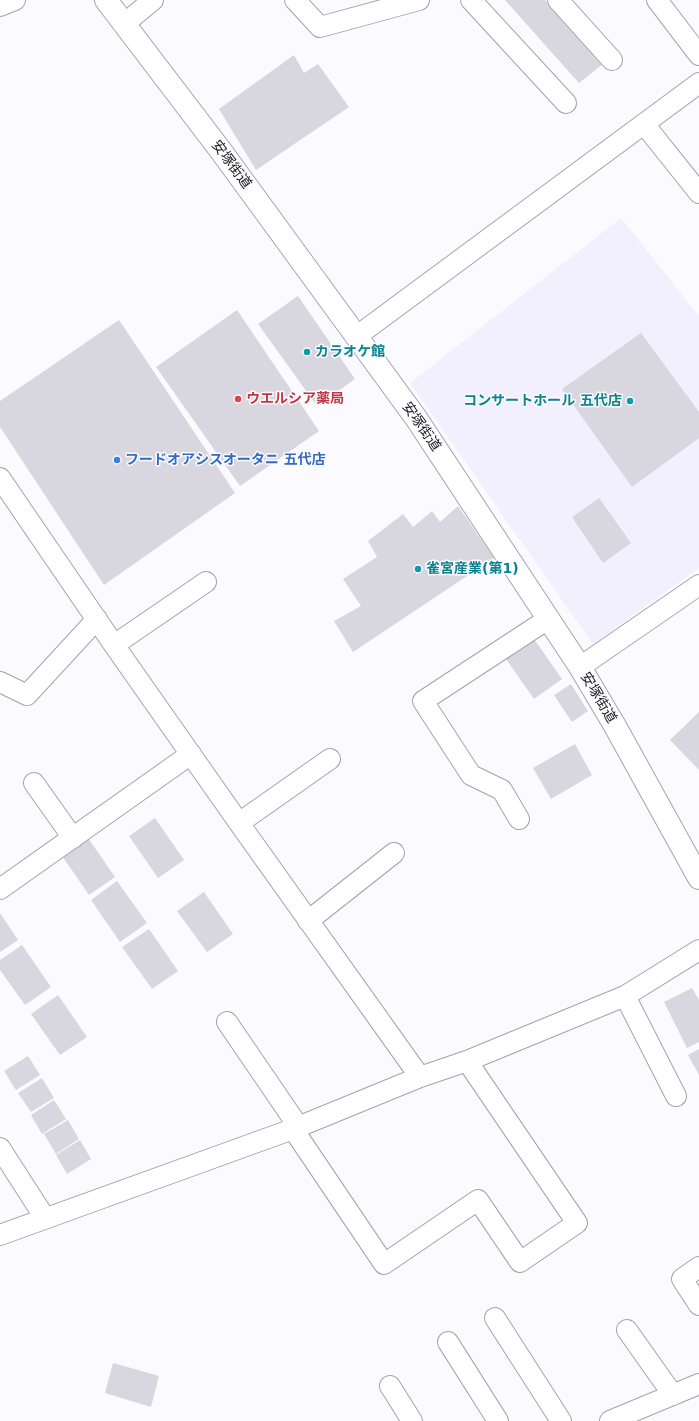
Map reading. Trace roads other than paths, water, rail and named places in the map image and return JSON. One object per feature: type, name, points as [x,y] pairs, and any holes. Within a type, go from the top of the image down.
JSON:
[{"type":"main road","name":"安塚街道","points":[[106,0],[226,157],[416,418],[580,667],[615,726],[699,878]]},
{"type":"street","points":[[0,6],[15,0]]},
{"type":"street","points":[[124,24],[153,0]]},
{"type":"street","points":[[295,0],[320,27],[419,0]]},
{"type":"street","points":[[471,0],[566,103]]},
{"type":"street","points":[[558,0],[612,60]]},
{"type":"street","points":[[657,0],[699,55]]},
{"type":"street","points":[[356,336],[699,83]]},
{"type":"street","points":[[644,124],[699,193]]},
{"type":"street","points":[[3,490],[97,619],[308,921],[420,1076]]},
{"type":"street","points":[[114,645],[206,582]]},
{"type":"street","points":[[580,667],[699,586]]},
{"type":"street","points":[[0,682],[27,695],[97,619]]},
{"type":"street","points":[[519,819],[502,790],[471,775],[423,701],[548,619]]},
{"type":"street","points":[[0,889],[191,754]]},
{"type":"street","points":[[239,823],[330,759]]},
{"type":"street","points":[[34,783],[73,838]]},
{"type":"street","points":[[308,921],[394,853]]},
{"type":"street","points":[[0,1235],[295,1128],[420,1076],[467,1061],[625,996],[699,950]]},
{"type":"street","points":[[625,996],[676,1096]]},
{"type":"street","points":[[227,1022],[384,1264],[478,1200],[520,1262],[577,1222],[467,1061]]},
{"type":"street","points":[[0,1148],[45,1218]]},
{"type":"street","points":[[699,1267],[682,1279],[699,1305]]},
{"type":"street","points":[[495,1318],[561,1421]]},
{"type":"street","points":[[628,1330],[673,1395]]},
{"type":"street","points":[[448,1342],[498,1421]]},
{"type":"street","points":[[610,1421],[699,1384]]},
{"type":"street","points":[[390,1386],[412,1421]]},
{"type":"place","name":"カラオケ館","points":[[307,352]]},
{"type":"place","name":"ウエルシア薬局","points":[[238,399]]},
{"type":"place","name":"コンサートホール 五代店","points":[[630,401]]},
{"type":"place","name":"フードオアシスオータニ 五代店","points":[[117,460]]},
{"type":"place","name":"雀宮産業(第1)","points":[[418,569]]}]
